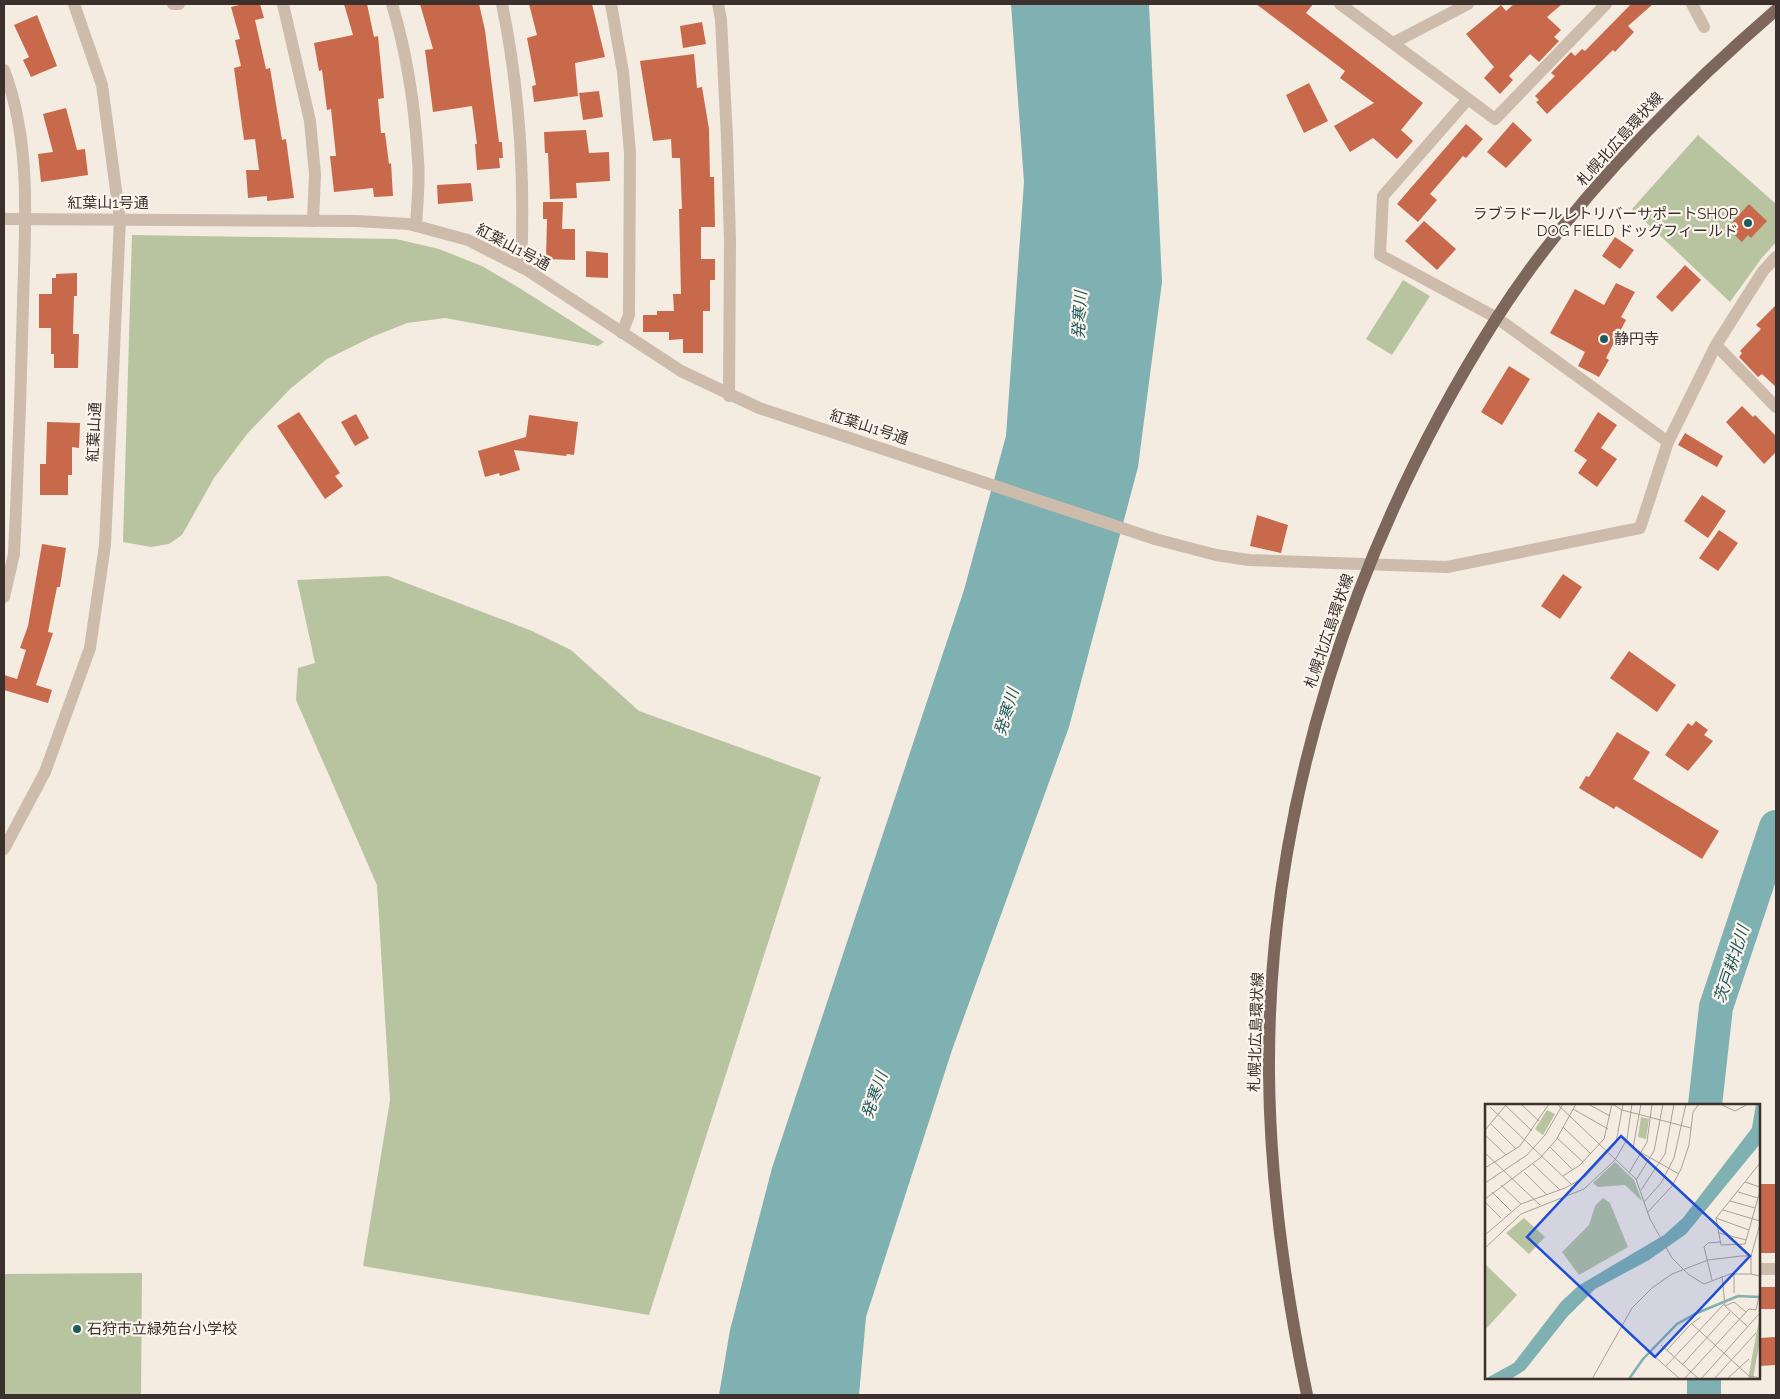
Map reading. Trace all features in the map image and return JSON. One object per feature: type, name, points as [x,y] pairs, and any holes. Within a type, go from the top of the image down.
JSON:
[{"type":"main road","name":"札幌北広島環状線","points":[[1307,1395],[1283,1268],[1275,1199],[1269,1070],[1272,993],[1279,913],[1292,830],[1308,752],[1330,672],[1368,565],[1407,480],[1497,318],[1550,245],[1602,181],[1661,117],[1719,60],[1776,10]]},
{"type":"street","name":"紅葉山通","points":[[4,849],[46,772],[90,648],[105,545],[120,220],[102,85],[74,4]]},
{"type":"street","points":[[173,4],[179,4]]},
{"type":"street","points":[[283,4],[310,120],[315,174],[313,221]]},
{"type":"street","points":[[392,4],[401,35],[412,101],[418,162],[416,226]]},
{"type":"street","points":[[502,4],[516,93],[523,180],[521,267]]},
{"type":"street","points":[[611,4],[623,72],[630,153],[629,315],[622,333]]},
{"type":"street","points":[[718,4],[721,20],[728,138],[729,396]]},
{"type":"street","points":[[1340,4],[1496,119],[1606,4]]},
{"type":"street","points":[[1393,43],[1468,4]]},
{"type":"street","points":[[1692,4],[1704,27]]},
{"type":"street","points":[[4,70],[10,87],[22,144],[25,219],[14,554],[4,597]]},
{"type":"street","points":[[1468,99],[1383,196],[1380,254],[1497,318],[1668,442],[1716,345],[1763,271],[1776,257]]},
{"type":"street","name":"紅葉山1号通","points":[[4,219],[313,221],[416,226],[468,240],[521,267],[681,371],[729,396],[793,420],[1155,539],[1216,555],[1249,560],[1447,567],[1640,528],[1668,442]]},
{"type":"street","points":[[1716,345],[1776,407]]},
{"type":"street","points":[[1760,1270],[1776,1269]]},
{"type":"green space","points":[[1698,135],[1776,204],[1776,242],[1761,259],[1730,302],[1632,209]]},
{"type":"green space","points":[[132,235],[396,239],[439,249],[482,266],[604,342],[598,346],[445,318],[407,323],[372,337],[327,359],[290,389],[247,434],[214,478],[182,535],[169,544],[151,547],[123,542]]},
{"type":"green space","points":[[1403,280],[1430,296],[1392,355],[1366,339]]},
{"type":"green space","points":[[388,576],[532,631],[571,650],[639,711],[821,777],[649,1315],[363,1266],[390,1100],[377,885],[296,700],[298,668],[315,663],[297,580]]},
{"type":"green space","name":"石狩市立緑苑台小学校","points":[[142,1273],[141,1395],[4,1395],[4,1274]]},
{"type":"water","name":"発寒川","points":[[1011,4],[1149,4],[1162,282],[1138,467],[1069,727],[952,1050],[866,1317],[859,1395],[719,1395],[730,1330],[772,1168],[964,590],[1006,436],[1024,182]]},
{"type":"building","points":[[243,4],[260,4],[264,18],[255,20],[266,69],[270,68],[282,140],[286,139],[294,198],[267,201],[267,196],[248,198],[246,170],[259,170],[255,139],[244,140],[234,68],[241,66],[235,40],[240,39],[231,7]]},
{"type":"building","points":[[344,4],[367,4],[374,37],[378,36],[384,98],[378,99],[381,133],[385,133],[389,164],[391,163],[393,196],[374,197],[373,188],[334,192],[330,156],[336,156],[331,109],[327,110],[322,70],[319,71],[314,43],[353,35]]},
{"type":"building","points":[[420,4],[479,4],[485,30],[499,142],[502,142],[503,158],[499,158],[500,168],[477,170],[475,144],[477,144],[472,106],[433,112],[425,50],[433,49]]},
{"type":"building","points":[[529,4],[592,4],[605,57],[575,63],[578,96],[534,102],[532,86],[536,85],[527,38],[537,35]]},
{"type":"building","points":[[1256,4],[1313,4],[1306,13],[1423,103],[1401,130],[1413,141],[1397,159],[1373,138],[1350,152],[1334,126],[1374,103],[1340,78],[1345,71]]},
{"type":"building","points":[[1514,4],[1562,4],[1547,17],[1561,30],[1554,37],[1559,41],[1539,62],[1530,54],[1509,76],[1513,80],[1500,94],[1484,78],[1494,67],[1466,34],[1501,5],[1506,11]]},
{"type":"building","points":[[1631,4],[1653,4],[1628,26],[1634,32],[1615,52],[1613,50],[1547,114],[1536,102],[1539,100],[1535,96],[1555,76],[1551,73],[1571,52],[1575,56],[1582,49],[1585,51]]},
{"type":"building","points":[[37,15],[57,66],[31,77],[23,60],[29,57],[14,25]]},
{"type":"building","points":[[702,22],[706,44],[683,48],[680,26]]},
{"type":"building","points":[[694,54],[697,88],[702,87],[709,129],[710,177],[714,177],[715,227],[701,227],[701,259],[715,259],[715,280],[710,280],[710,311],[703,311],[703,353],[683,353],[683,339],[669,340],[669,332],[643,332],[643,315],[657,315],[657,311],[674,311],[673,294],[681,294],[679,209],[682,209],[680,158],[672,158],[671,139],[653,141],[640,61]]},
{"type":"building","points":[[1309,83],[1328,121],[1304,133],[1286,95]]},
{"type":"building","points":[[599,91],[603,117],[583,120],[579,93]]},
{"type":"building","points":[[66,108],[77,150],[85,149],[88,175],[41,182],[38,154],[53,152],[43,114]]},
{"type":"building","points":[[1513,122],[1532,140],[1506,168],[1487,152]]},
{"type":"building","points":[[1466,124],[1483,139],[1466,158],[1463,156],[1430,194],[1437,200],[1418,222],[1397,204]]},
{"type":"building","points":[[586,130],[589,153],[609,152],[610,181],[576,183],[577,198],[550,199],[548,153],[545,153],[544,132]]},
{"type":"building","points":[[471,183],[473,201],[438,204],[437,185]]},
{"type":"building","points":[[543,202],[563,202],[562,229],[575,229],[575,260],[546,259],[547,219],[543,219]]},
{"type":"building","name":"ラブラドールレトリバーサポートSHOP DOG FIELD ドッグフィールド","points":[[1749,204],[1767,221],[1751,238],[1748,235],[1742,242],[1727,228]]},
{"type":"building","points":[[1424,221],[1456,249],[1437,270],[1405,241]]},
{"type":"building","points":[[1615,237],[1634,250],[1620,269],[1602,256]]},
{"type":"building","points":[[586,251],[608,253],[608,278],[586,277]]},
{"type":"building","points":[[1685,265],[1701,280],[1672,312],[1656,297]]},
{"type":"building","points":[[77,273],[77,296],[74,296],[73,334],[79,334],[78,368],[54,368],[54,354],[51,354],[51,328],[39,328],[39,294],[52,294],[52,278],[56,278],[56,274]]},
{"type":"building","points":[[1616,283],[1635,292],[1621,317],[1626,320],[1606,358],[1609,360],[1599,377],[1578,366],[1585,352],[1550,333],[1575,289],[1604,305]]},
{"type":"building","points":[[1776,305],[1776,387],[1762,374],[1758,377],[1739,357],[1742,353],[1740,351],[1761,329],[1756,325]]},
{"type":"building","points":[[1509,366],[1530,379],[1502,425],[1481,412]]},
{"type":"building","points":[[1742,406],[1753,417],[1755,415],[1776,436],[1776,452],[1764,464],[1726,422]]},
{"type":"building","points":[[299,412],[340,473],[335,476],[343,486],[325,499],[277,426]]},
{"type":"building","points":[[1598,412],[1617,425],[1601,448],[1617,459],[1597,487],[1578,473],[1587,460],[1574,451]]},
{"type":"building","points":[[356,414],[369,438],[355,446],[341,422]]},
{"type":"building","points":[[529,415],[578,422],[574,455],[567,454],[566,456],[514,450],[520,470],[500,476],[499,473],[485,477],[478,451],[526,437]]},
{"type":"building","points":[[47,422],[80,423],[79,448],[72,447],[72,475],[68,475],[68,495],[40,495],[40,464],[46,464]]},
{"type":"building","points":[[1685,433],[1723,456],[1717,467],[1678,445]]},
{"type":"building","points":[[1702,495],[1726,511],[1708,538],[1684,521]]},
{"type":"building","points":[[1257,515],[1288,525],[1281,553],[1250,546]]},
{"type":"building","points":[[1719,530],[1738,543],[1718,571],[1699,558]]},
{"type":"building","points":[[42,544],[66,548],[60,587],[57,587],[48,632],[53,633],[36,685],[52,690],[48,703],[4,690],[4,675],[17,679],[26,650],[20,648],[28,626]]},
{"type":"building","points":[[1563,574],[1582,587],[1560,619],[1541,606]]},
{"type":"building","points":[[1629,651],[1676,685],[1657,712],[1610,678]]},
{"type":"building","points":[[1696,721],[1708,730],[1704,735],[1713,741],[1688,771],[1665,755],[1688,723],[1692,726]]},
{"type":"building","points":[[1617,732],[1650,752],[1633,779],[1719,831],[1702,859],[1616,806],[1614,809],[1579,788],[1586,776],[1589,777]]},
{"type":"building","points":[[1760,1184],[1776,1184],[1776,1253],[1760,1253]]},
{"type":"building","points":[[1760,1287],[1776,1287],[1776,1309],[1760,1309]]},
{"type":"building","points":[[1776,1337],[1776,1365],[1760,1366],[1760,1338]]},
{"type":"waterway","name":"茨戸耕北川","points":[[1705,1104],[1716,1007],[1776,827]]},
{"type":"waterway","name":"茨戸耕北川","points":[[1704,1379],[1704,1395]]},
{"type":"place","name":"ラブラドールレトリバーサポートSHOP DOG FIELD ドッグフィールド","points":[[1748,223]]},
{"type":"place","name":"静円寺","points":[[1604,339]]},
{"type":"place","name":"石狩市立緑苑台小学校","points":[[77,1329]]}]
